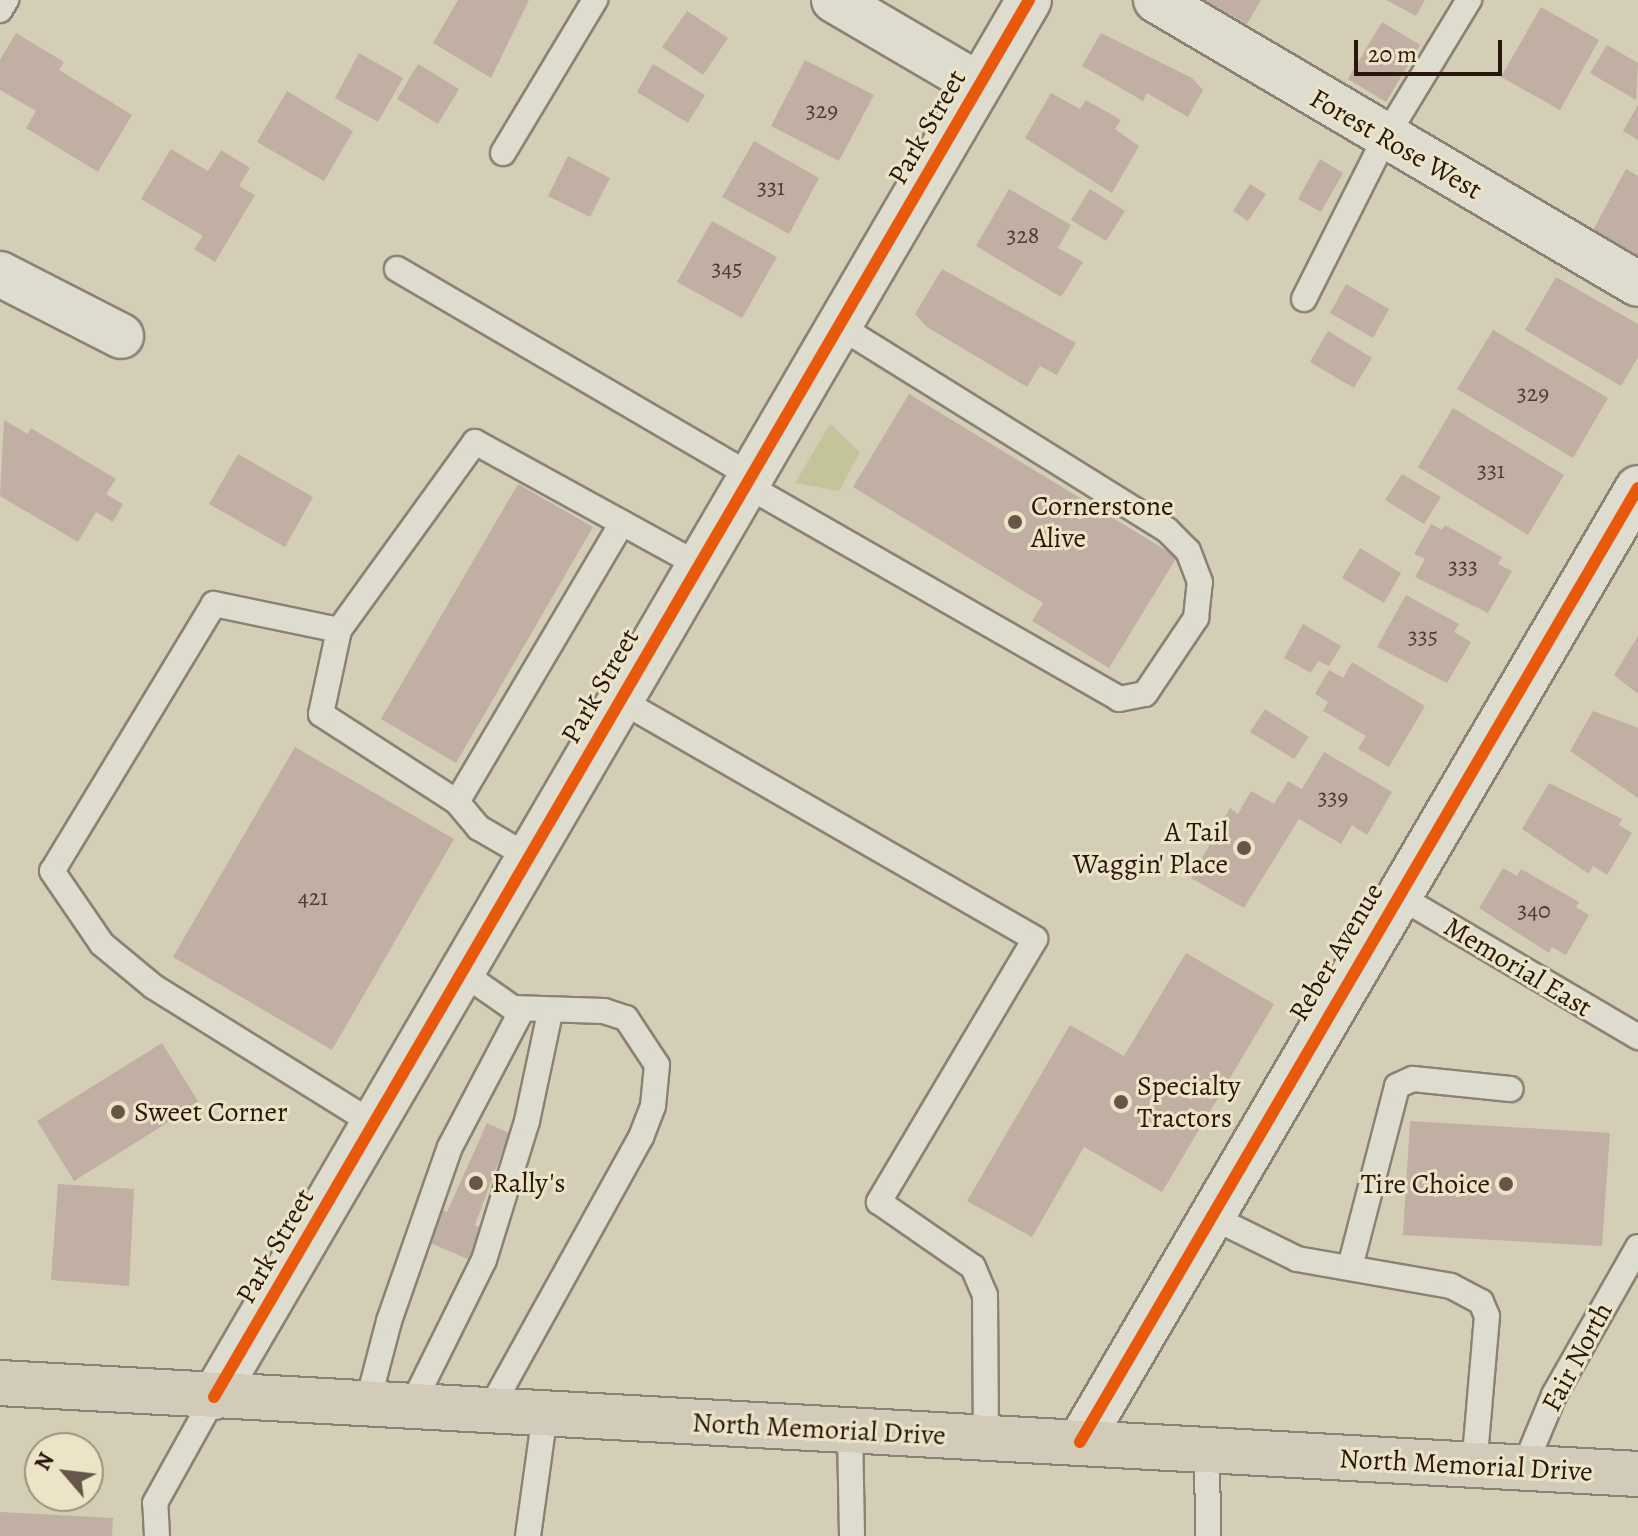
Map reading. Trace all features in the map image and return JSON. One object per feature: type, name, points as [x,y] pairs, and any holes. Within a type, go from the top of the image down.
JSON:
[{"type":"main road","name":"North Memorial Drive","points":[[0,1383],[1638,1474]]},
{"type":"street","points":[[834,0],[979,85]]},
{"type":"street","name":"Park Street","points":[[214,1397],[1029,0]]},
{"type":"street","name":"Forest Rose West","points":[[1156,0],[1385,138],[1638,284]]},
{"type":"street","points":[[0,274],[121,336]]},
{"type":"street","name":"Reber Avenue","points":[[1080,1442],[1208,1215],[1638,488]]},
{"type":"lane","points":[[0,10],[6,0]]},
{"type":"lane","points":[[503,153],[595,0]]},
{"type":"lane","points":[[1304,299],[1385,138],[1469,0]]},
{"type":"lane","points":[[397,269],[1119,699],[1145,694],[1196,618],[1200,582],[1188,551],[1167,530],[839,326]]},
{"type":"lane","points":[[529,857],[479,828],[457,802],[321,714],[339,630],[475,442],[699,565]]},
{"type":"lane","points":[[457,802],[622,523]]},
{"type":"lane","points":[[339,630],[214,604],[52,871],[102,944],[154,987],[374,1124]]},
{"type":"lane","points":[[620,700],[1035,939],[879,1202],[973,1267],[985,1295],[986,1438]]},
{"type":"lane","name":"Memorial East","points":[[1397,895],[1638,1037]]},
{"type":"lane","points":[[463,973],[522,1010],[550,1013],[604,1011],[626,1018],[657,1065],[657,1085],[641,1137],[489,1411]]},
{"type":"lane","points":[[367,1405],[389,1321],[450,1147],[522,1010]]},
{"type":"lane","points":[[411,1407],[484,1260],[527,1121],[550,1013]]},
{"type":"lane","points":[[1350,1267],[1397,1086],[1413,1079],[1510,1089]]},
{"type":"lane","points":[[1208,1215],[1279,1253],[1451,1286],[1481,1302],[1487,1316],[1474,1467]]},
{"type":"lane","name":"Fair North","points":[[1523,1470],[1554,1395],[1638,1247]]},
{"type":"lane","points":[[157,1536],[155,1503],[214,1397]]},
{"type":"lane","points":[[528,1536],[545,1414]]},
{"type":"lane","points":[[850,1431],[852,1536]]},
{"type":"lane","points":[[1207,1451],[1208,1536]]},
{"type":"green space","points":[[830,424],[860,452],[839,491],[795,483]]},
{"type":"building","points":[[458,0],[529,0],[491,78],[433,43]]},
{"type":"building","points":[[1204,0],[1261,0],[1247,24]]},
{"type":"building","points":[[1386,0],[1425,0],[1416,16]]},
{"type":"building","points":[[1541,7],[1599,40],[1560,110],[1501,77]]},
{"type":"building","points":[[687,11],[728,38],[703,75],[662,47]]},
{"type":"building","points":[[1382,22],[1420,45],[1386,102],[1348,79]]},
{"type":"building","points":[[16,33],[64,62],[59,70],[132,115],[98,172],[26,128],[36,111],[0,90],[0,60]]},
{"type":"building","points":[[1101,33],[1192,78],[1203,90],[1188,117],[1147,93],[1143,101],[1082,66]]},
{"type":"building","points":[[1607,45],[1638,63],[1636,100],[1590,73]]},
{"type":"building","points":[[359,53],[403,78],[378,122],[335,98]]},
{"type":"building","points":[[805,60],[874,95],[839,161],[771,126]]},
{"type":"building","points":[[418,64],[459,89],[438,124],[397,99]]},
{"type":"building","points":[[653,64],[705,95],[688,123],[637,92]]},
{"type":"building","points":[[287,91],[353,131],[324,181],[257,142]]},
{"type":"building","points":[[1051,93],[1080,109],[1086,100],[1121,120],[1115,129],[1139,146],[1112,193],[1025,138]]},
{"type":"building","points":[[1638,105],[1638,140],[1623,131]]},
{"type":"building","points":[[754,141],[819,178],[789,234],[722,197]]},
{"type":"building","points":[[171,149],[208,171],[221,150],[250,168],[239,186],[255,195],[215,262],[194,249],[203,236],[141,199]]},
{"type":"building","points":[[568,156],[610,178],[590,217],[548,196]]},
{"type":"building","points":[[1320,159],[1343,173],[1321,212],[1298,199]]},
{"type":"building","points":[[1626,169],[1638,176],[1638,260],[1591,234]]},
{"type":"building","points":[[1250,184],[1266,194],[1248,221],[1233,211]]},
{"type":"building","points":[[1009,189],[1071,225],[1058,248],[1083,262],[1061,297],[976,246]]},
{"type":"building","points":[[1090,189],[1125,211],[1106,241],[1071,220]]},
{"type":"building","points":[[712,221],[777,257],[742,318],[677,282]]},
{"type":"building","points":[[942,269],[1076,343],[1057,375],[1040,366],[1027,387],[927,327],[915,314]]},
{"type":"building","points":[[1556,277],[1638,324],[1638,357],[1621,386],[1525,330]]},
{"type":"building","points":[[1346,284],[1389,309],[1373,338],[1330,313]]},
{"type":"building","points":[[1493,330],[1608,398],[1573,458],[1457,389]]},
{"type":"building","points":[[1328,331],[1372,358],[1354,388],[1310,362]]},
{"type":"building","name":"Cornerstone Alive","points":[[909,394],[1177,557],[1109,668],[1032,621],[1043,603],[853,487]]},
{"type":"building","points":[[1453,408],[1564,475],[1528,535],[1418,467]]},
{"type":"building","points":[[4,420],[28,434],[31,428],[116,479],[106,494],[123,504],[113,522],[96,512],[78,542],[0,496]]},
{"type":"building","points":[[238,454],[313,497],[285,547],[209,504]]},
{"type":"building","points":[[1402,474],[1441,497],[1424,524],[1385,500]]},
{"type":"building","points":[[518,484],[593,527],[456,763],[381,719]]},
{"type":"building","points":[[1431,524],[1442,530],[1445,525],[1502,557],[1498,564],[1512,571],[1488,613],[1415,577],[1425,559],[1414,554]]},
{"type":"building","points":[[1360,548],[1401,573],[1384,603],[1342,578]]},
{"type":"building","points":[[1406,595],[1459,624],[1454,632],[1471,642],[1447,683],[1377,647]]},
{"type":"building","points":[[1303,624],[1341,646],[1329,666],[1318,661],[1311,673],[1284,658]]},
{"type":"building","points":[[1638,636],[1638,694],[1614,675]]},
{"type":"building","points":[[1352,662],[1425,706],[1389,767],[1358,749],[1366,736],[1323,711],[1328,702],[1315,694],[1329,670],[1343,678]]},
{"type":"building","points":[[1265,709],[1309,737],[1294,759],[1250,732]]},
{"type":"building","points":[[1593,711],[1638,728],[1638,798],[1570,751]]},
{"type":"building","points":[[295,747],[454,839],[332,1050],[173,957]]},
{"type":"building","points":[[1324,752],[1392,792],[1367,835],[1352,825],[1341,844],[1299,819],[1244,908],[1191,878],[1230,808],[1238,814],[1251,791],[1274,804],[1288,781],[1302,789]]},
{"type":"building","points":[[1549,783],[1622,819],[1619,825],[1632,833],[1607,875],[1593,866],[1589,874],[1522,829]]},
{"type":"building","points":[[1503,868],[1517,876],[1521,869],[1579,902],[1576,907],[1589,915],[1566,955],[1552,947],[1549,953],[1479,908]]},
{"type":"building","name":"Specialty Tractors","points":[[1186,953],[1274,1004],[1162,1192],[1084,1147],[1032,1237],[967,1201],[1070,1025],[1124,1056]]},
{"type":"building","name":"Sweet Corner","points":[[162,1043],[199,1103],[74,1181],[37,1121]]},
{"type":"building","name":"Tire Choice","points":[[1410,1121],[1610,1133],[1602,1246],[1403,1235]]},
{"type":"building","name":"Rally's","points":[[487,1123],[509,1133],[475,1225],[485,1230],[472,1261],[426,1241],[440,1209],[447,1212]]},
{"type":"building","points":[[58,1184],[134,1189],[129,1286],[51,1280]]},
{"type":"building","points":[[0,1512],[113,1518],[112,1536],[0,1536]]},
{"type":"cycle path","points":[[214,1397],[1029,0]]},
{"type":"cycle path","points":[[1080,1442],[1638,488]]},
{"type":"place","name":"Cornerstone Alive","points":[[1015,522]]},
{"type":"place","name":"A Tail Waggin' Place","points":[[1244,848]]},
{"type":"place","name":"Specialty Tractors","points":[[1121,1102]]},
{"type":"place","name":"Sweet Corner","points":[[118,1112]]},
{"type":"place","name":"Rally's","points":[[476,1183]]},
{"type":"place","name":"Tire Choice","points":[[1506,1184]]}]
